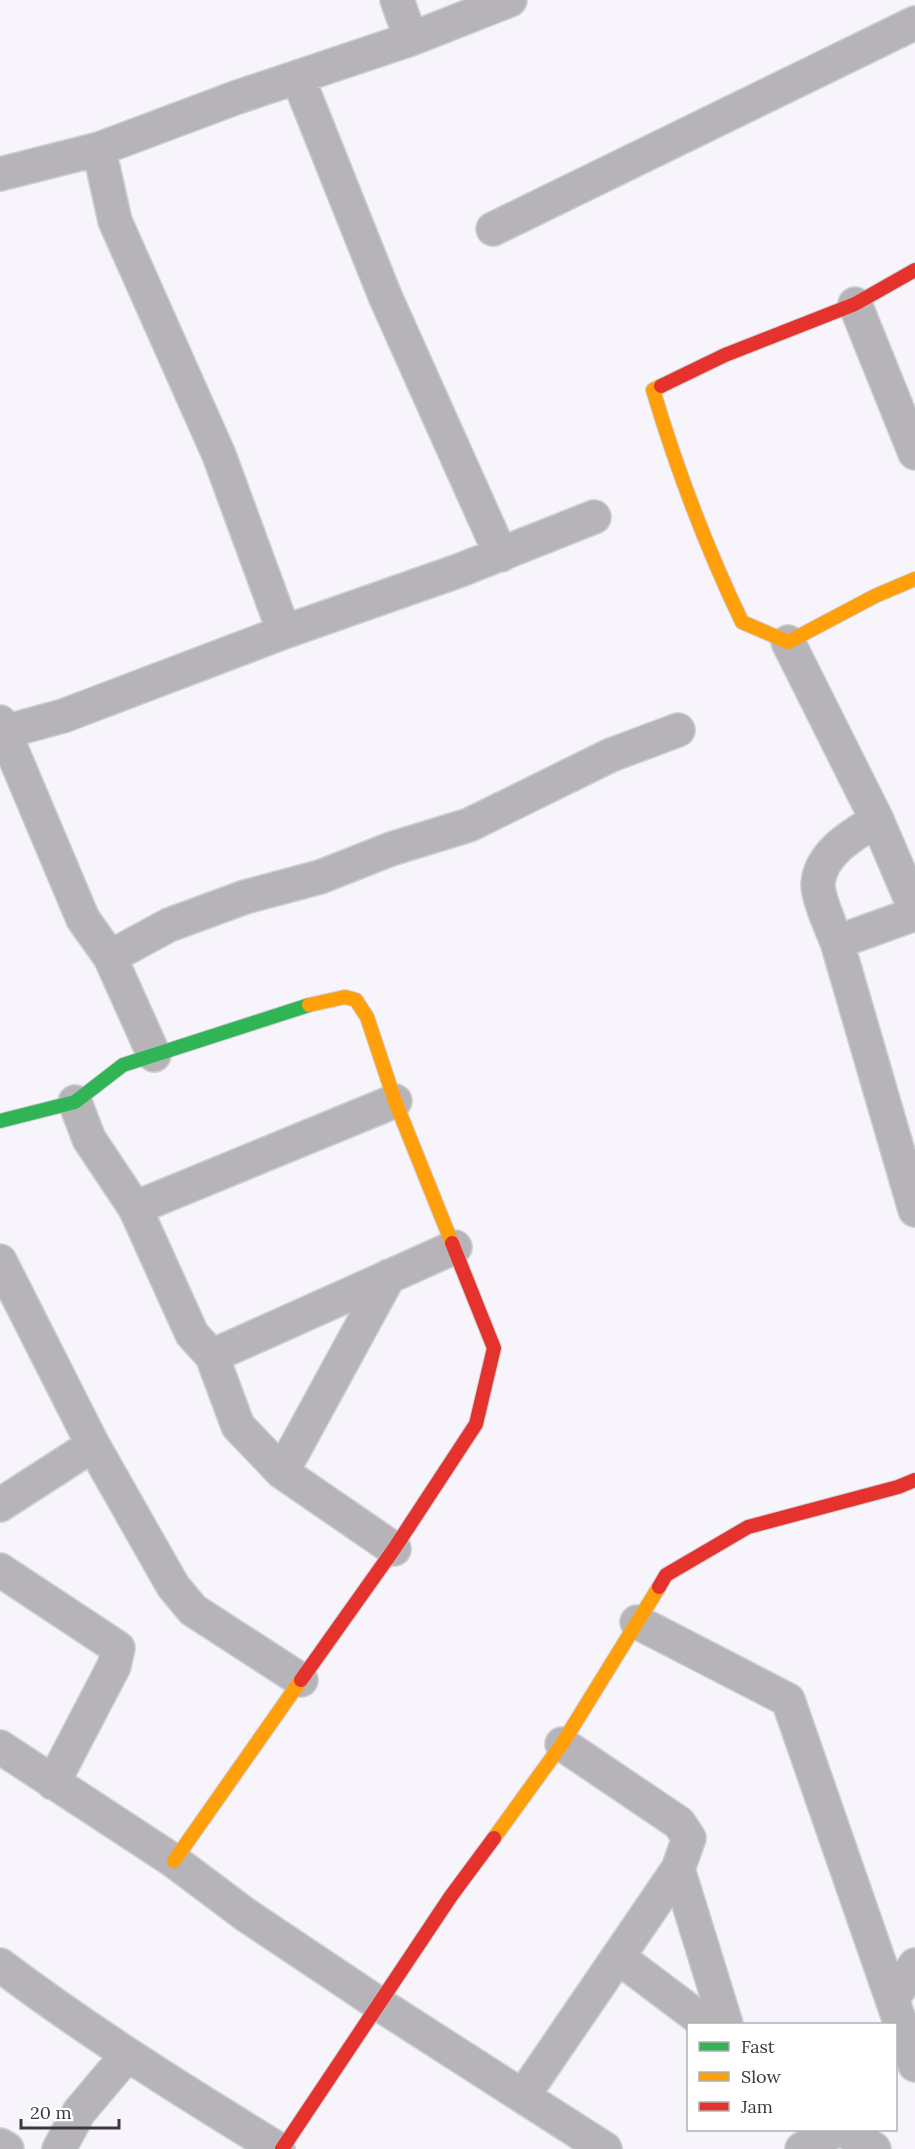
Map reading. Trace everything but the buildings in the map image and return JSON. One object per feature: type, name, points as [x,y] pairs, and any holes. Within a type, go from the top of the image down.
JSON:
[{"type":"street","points":[[397,0],[411,39]]},
{"type":"street","points":[[0,174],[99,149],[235,98],[411,39],[510,0]]},
{"type":"street","points":[[493,229],[915,23]]},
{"type":"street","points":[[298,78],[385,296],[501,555]]},
{"type":"street","points":[[99,149],[115,221],[219,454],[284,632]]},
{"type":"street","points":[[837,942],[915,911],[877,820],[788,642],[742,622],[705,543],[675,466],[653,390],[725,355],[855,304],[915,270]]},
{"type":"street","points":[[855,304],[915,453]]},
{"type":"street","points":[[154,1055],[110,957],[83,919],[2,727],[63,716],[284,632],[343,613],[501,555],[594,517]]},
{"type":"street","points":[[788,642],[875,596],[915,579]]},
{"type":"street","points":[[110,957],[169,925],[244,897],[320,877],[391,849],[469,825],[611,755],[678,730]]},
{"type":"street","points":[[877,820],[849,837],[828,858],[818,884],[915,1210]]},
{"type":"street","points":[[0,1120],[75,1102],[123,1065],[307,1005],[345,997],[356,1000],[367,1017],[395,1101],[494,1348],[476,1424],[394,1549],[174,1861]]},
{"type":"street","points":[[135,1208],[395,1101]]},
{"type":"street","points":[[75,1102],[89,1139],[135,1208],[192,1334],[212,1356],[238,1426],[282,1472],[394,1549]]},
{"type":"street","points":[[212,1356],[455,1247]]},
{"type":"street","points":[[0,1261],[93,1445],[173,1586],[193,1610],[301,1680]]},
{"type":"street","points":[[282,1472],[389,1276]]},
{"type":"street","points":[[0,1505],[93,1445]]},
{"type":"street","points":[[282,2149],[451,1896],[562,1744],[666,1575],[748,1527],[898,1487],[915,1480]]},
{"type":"street","points":[[0,1570],[117,1648],[114,1666],[53,1783]]},
{"type":"street","points":[[637,1622],[788,1700],[915,2065]]},
{"type":"street","points":[[523,2096],[678,1869],[689,1838],[680,1823],[562,1744]]},
{"type":"street","points":[[0,1747],[174,1861],[246,1916],[605,2149]]},
{"type":"street","points":[[678,1869],[725,2023]]},
{"type":"street","points":[[618,1957],[704,2023]]},
{"type":"street","points":[[0,1965],[127,2055],[278,2149]]},
{"type":"street","points":[[893,1998],[915,1965]]},
{"type":"street","points":[[59,2149],[79,2112],[127,2055]]},
{"type":"street","points":[[802,2149],[834,2131]]},
{"type":"street","points":[[846,2131],[874,2149]]},
{"type":"street","points":[[0,2145],[7,2149]]},
{"type":"traffic: fast","points":[[0,1121],[75,1102],[123,1065],[309,1005]]},
{"type":"traffic: slow","points":[[661,386],[653,390],[672,449],[704,537],[742,622],[788,642],[875,596],[915,579]]},
{"type":"traffic: slow","points":[[309,1005],[345,997],[356,1000],[367,1017],[395,1101],[452,1243]]},
{"type":"traffic: slow","points":[[494,1838],[562,1744],[659,1587]]},
{"type":"traffic: slow","points":[[174,1861],[301,1680]]},
{"type":"traffic: jam","points":[[661,386],[725,355],[855,304],[915,270]]},
{"type":"traffic: jam","points":[[301,1680],[394,1549],[476,1424],[494,1348],[452,1243]]},
{"type":"traffic: jam","points":[[659,1587],[666,1575],[748,1527],[898,1487],[915,1480]]},
{"type":"traffic: jam","points":[[282,2149],[451,1896],[494,1838]]}]
